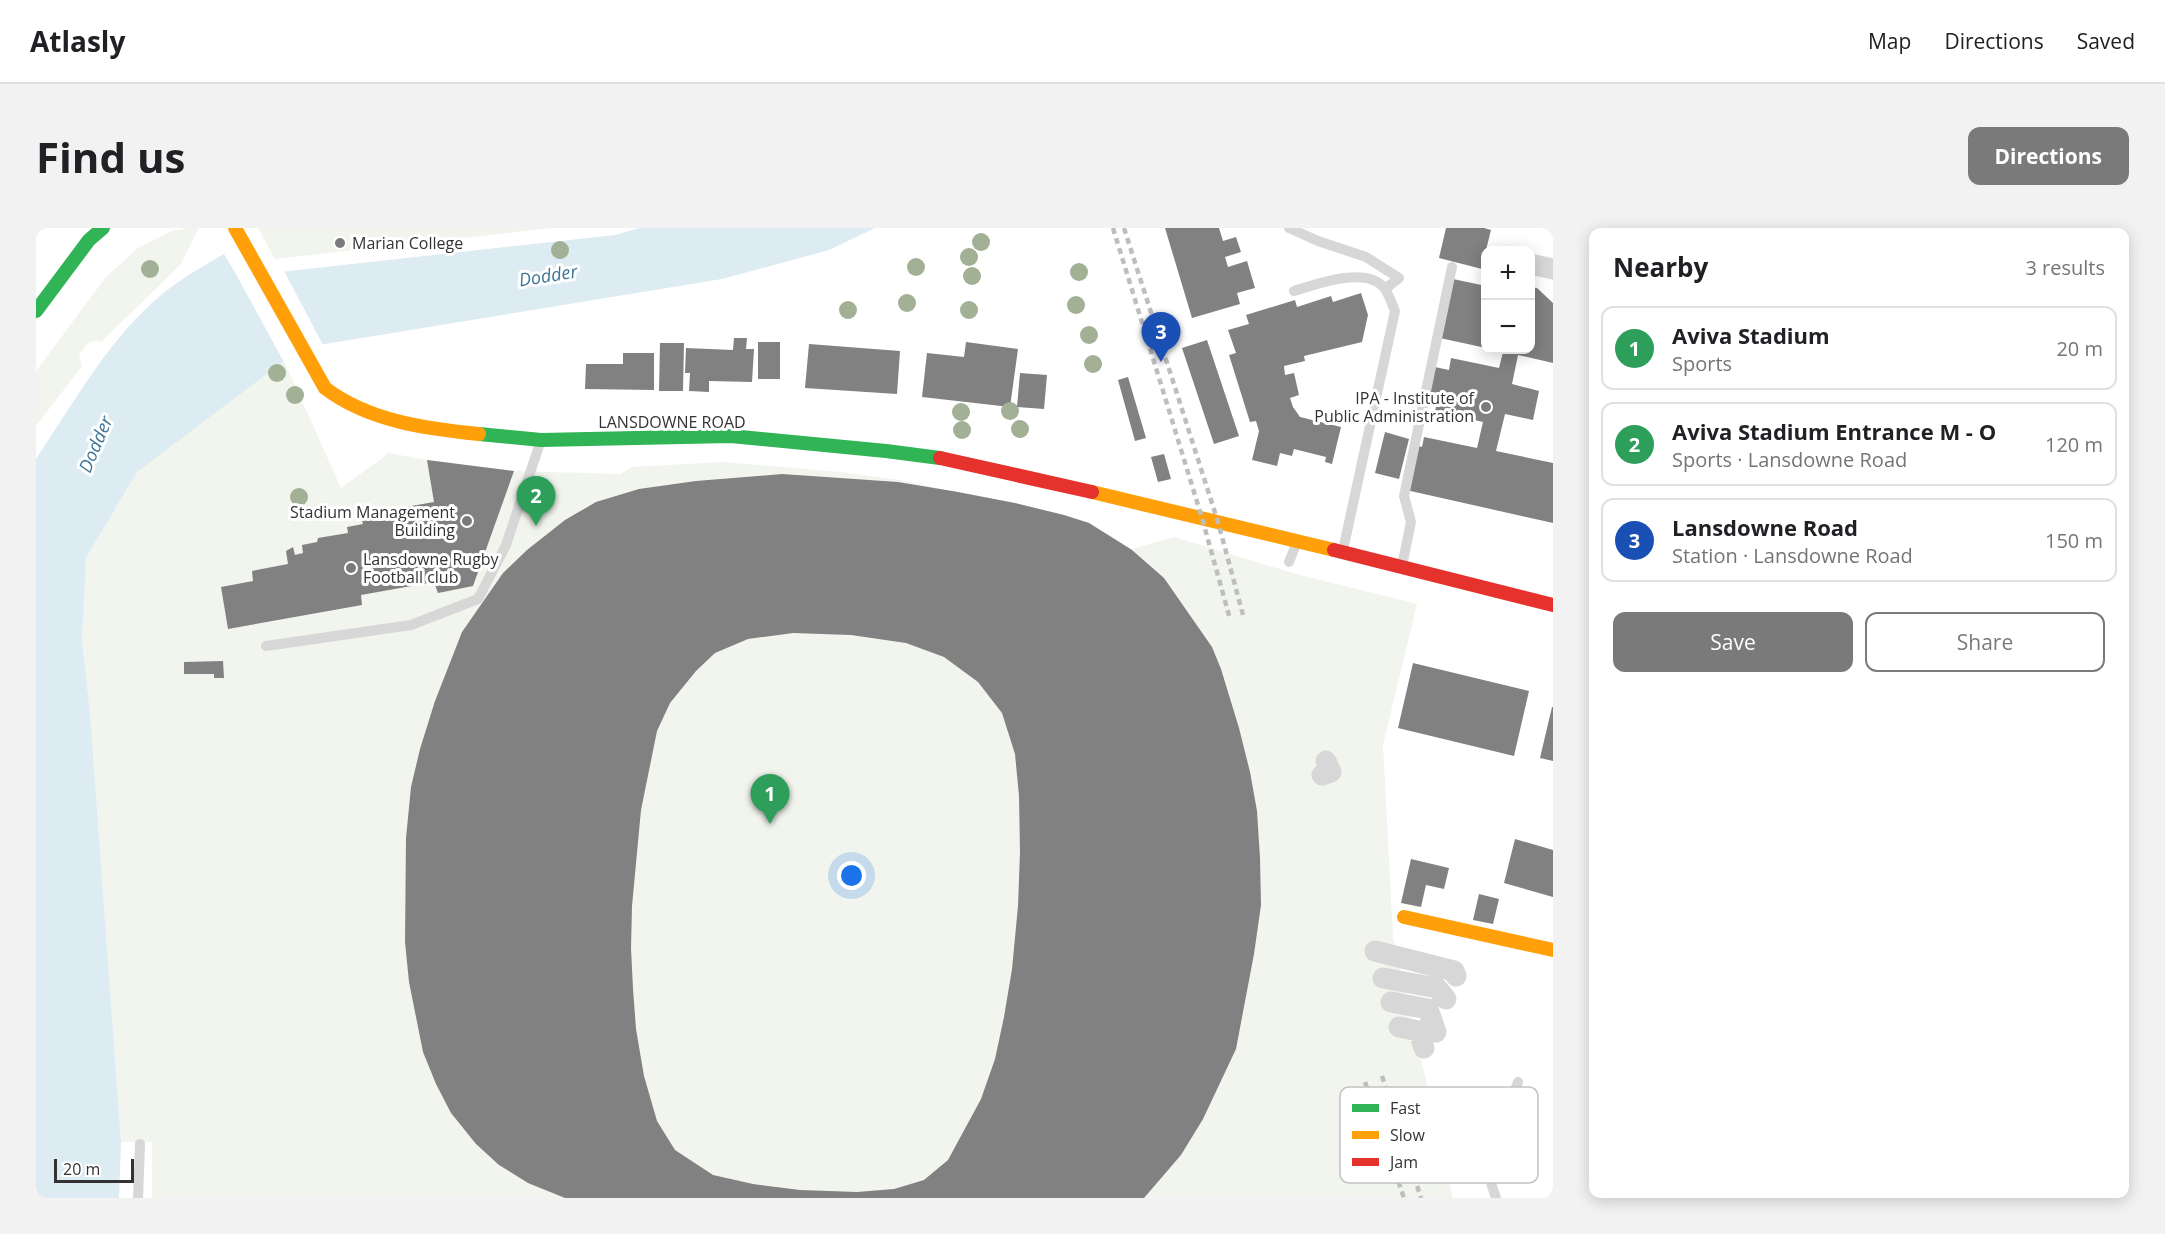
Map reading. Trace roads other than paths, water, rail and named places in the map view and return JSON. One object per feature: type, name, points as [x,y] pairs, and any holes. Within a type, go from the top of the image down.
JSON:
[{"type":"street","name":"LANSDOWNE ROAD","points":[[235,228],[325,388],[342,401],[405,423],[456,432],[541,440],[731,436],[886,450],[945,459],[1003,471],[1553,605]]},
{"type":"street","points":[[36,311],[95,230]]},
{"type":"street","points":[[1535,265],[1553,269]]},
{"type":"street","points":[[1404,917],[1553,950]]},
{"type":"street","points":[[1375,951],[1454,971],[1456,976]]},
{"type":"street","points":[[1383,978],[1437,988],[1446,999]]},
{"type":"street","points":[[1391,1002],[1428,1009],[1430,1040],[1419,1031],[1399,1027]]},
{"type":"lane","points":[[1289,228],[1318,242],[1366,256],[1399,278],[1385,289]]},
{"type":"lane","points":[[1402,568],[1411,522],[1404,496],[1452,267]]},
{"type":"lane","points":[[1294,291],[1328,281],[1353,277],[1376,281],[1385,289],[1395,311],[1342,553]]},
{"type":"lane","points":[[266,646],[411,625],[477,599],[506,545],[541,440]]},
{"type":"lane","points":[[1289,562],[1298,542]]},
{"type":"lane","points":[[1516,1087],[1518,1082]]},
{"type":"lane","points":[[138,1198],[140,1144]]},
{"type":"lane","points":[[1491,1183],[1496,1198]]},
{"type":"water","name":"Dodder","points":[[639,228],[875,228],[829,250],[722,279],[325,344],[284,361],[137,472],[86,558],[82,640],[90,713],[121,1142],[119,1198],[36,1198],[36,459],[120,336],[168,289],[224,254],[239,279],[289,271],[615,235]]},
{"type":"railway","points":[[1113,228],[1202,518],[1230,619]]},
{"type":"railway","points":[[1124,228],[1218,522],[1243,615]]},
{"type":"railway","points":[[1382,1076],[1386,1087]]},
{"type":"railway","points":[[1365,1082],[1367,1087]]},
{"type":"railway","points":[[1399,1183],[1404,1198]]},
{"type":"railway","points":[[1416,1183],[1421,1198]]},
{"type":"place","name":"Marian College","points":[[340,243]]},
{"type":"place","name":"Lansdowne Road","points":[[1161,362]]},
{"type":"place","name":"IPA - Institute of Public Administration","points":[[1486,407]]},
{"type":"place","name":"Stadium Management Building","points":[[467,521]]},
{"type":"place","name":"Aviva Stadium Entrance M - O","points":[[536,526]]},
{"type":"place","name":"Lansdowne Rugby Football club","points":[[351,568]]},
{"type":"place","name":"Aviva Stadium","points":[[770,824]]}]
